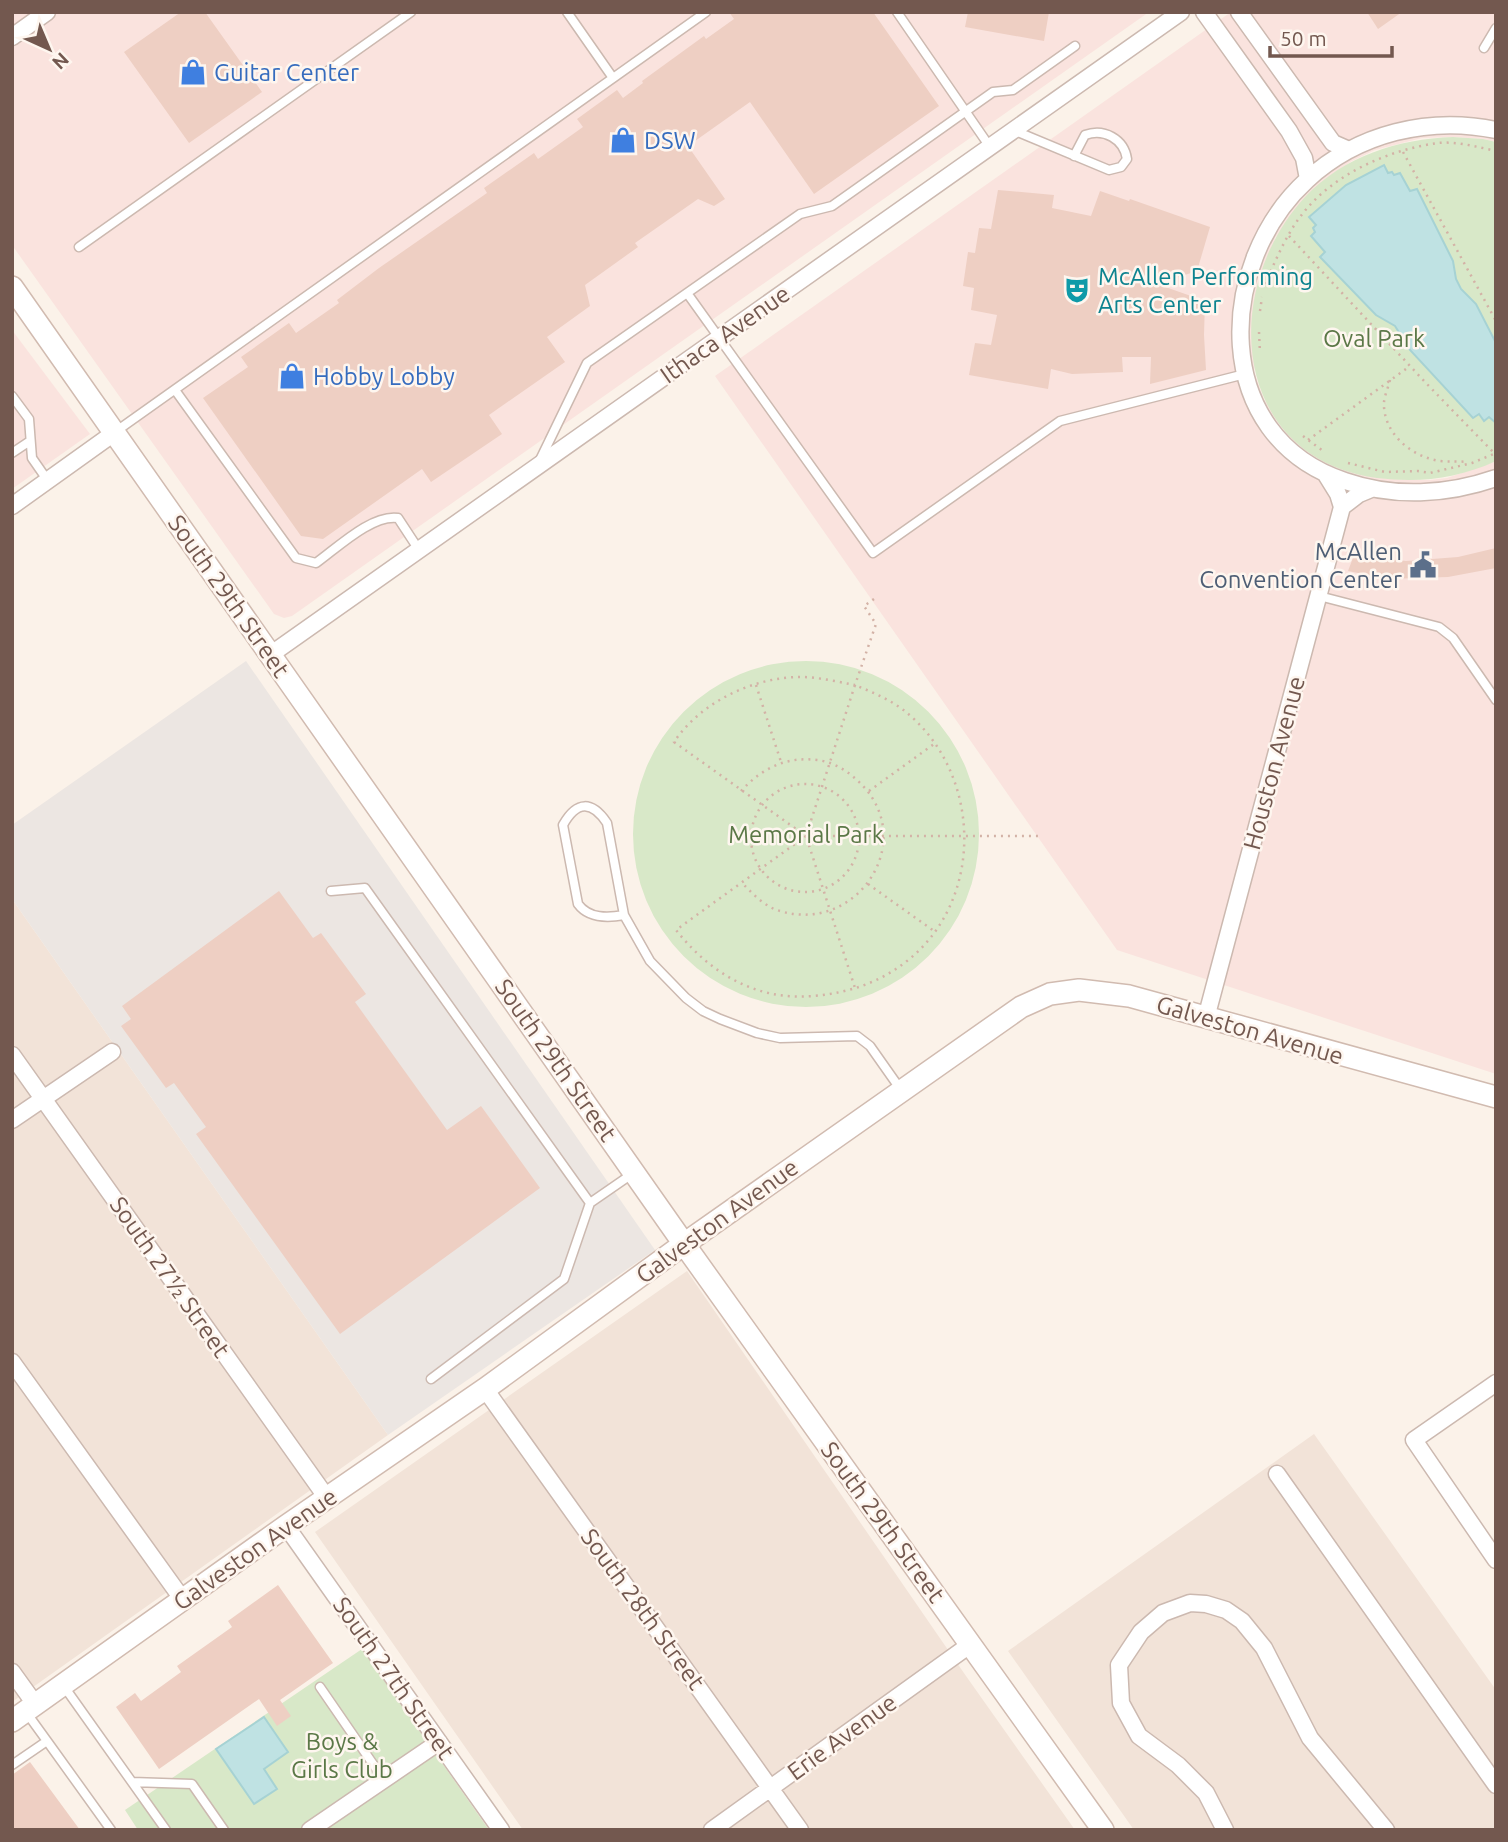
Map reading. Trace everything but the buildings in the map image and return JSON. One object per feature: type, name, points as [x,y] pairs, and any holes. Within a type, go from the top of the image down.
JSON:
[{"type":"street","points":[[12,37],[47,12]]},
{"type":"street","name":"Ithaca Avenue","points":[[270,655],[1181,12]]},
{"type":"street","points":[[1204,12],[1289,131],[1304,158],[1308,179]]},
{"type":"street","points":[[1240,12],[1333,143],[1349,150]]},
{"type":"street","points":[[1496,130],[1452,125],[1413,128],[1386,134],[1349,150],[1308,179],[1277,215],[1256,256],[1248,278],[1241,318],[1245,374],[1259,413],[1270,431],[1298,458],[1325,473],[1371,489],[1396,492],[1457,489],[1496,478]]},
{"type":"street","name":"South 29th Street","points":[[12,287],[684,1244],[1102,1830]]},
{"type":"street","points":[[12,506],[114,433]]},
{"type":"street","points":[[1325,473],[1338,494],[1342,507],[1371,489]]},
{"type":"street","name":"Houston Avenue","points":[[1206,1018],[1342,507]]},
{"type":"street","name":"Galveston Avenue","points":[[24,1712],[485,1389],[901,1090],[1020,1007],[1051,994],[1079,990],[1129,996],[1496,1097]]},
{"type":"street","points":[[12,1120],[112,1052]]},
{"type":"street","name":"South 27½ Street","points":[[12,1055],[327,1498]]},
{"type":"street","points":[[12,1362],[183,1600]]},
{"type":"street","points":[[1496,1383],[1414,1440],[1496,1560]]},
{"type":"street","name":"South 28th Street","points":[[485,1389],[800,1830]]},
{"type":"street","points":[[1277,1474],[1496,1785]]},
{"type":"street","name":"South 27th Street","points":[[286,1526],[501,1830]]},
{"type":"street","points":[[1226,1830],[1206,1793],[1178,1765],[1139,1736],[1121,1703],[1119,1665],[1142,1632],[1163,1613],[1190,1603],[1226,1610],[1242,1621],[1264,1648],[1310,1738],[1386,1830]]},
{"type":"street","name":"Erie Avenue","points":[[712,1830],[971,1644]]},
{"type":"street","points":[[12,1672],[24,1712]]},
{"type":"street","points":[[310,1830],[439,1742]]},
{"type":"lane","points":[[79,247],[411,12]]},
{"type":"lane","points":[[567,12],[613,78]]},
{"type":"lane","points":[[114,433],[706,12]]},
{"type":"lane","points":[[897,12],[990,147]]},
{"type":"lane","points":[[1484,48],[1496,28]]},
{"type":"lane","points":[[537,467],[587,363],[800,214],[832,206],[993,92],[1013,90],[1075,46]]},
{"type":"lane","points":[[1013,130],[1074,156],[1109,170],[1121,167],[1127,159],[1125,148],[1116,139],[1094,132],[1085,135],[1074,156]]},
{"type":"lane","points":[[687,293],[873,553],[1060,421],[1245,374]]},
{"type":"lane","points":[[175,390],[296,558],[316,563],[375,521],[388,517],[398,518],[419,550]]},
{"type":"lane","points":[[12,396],[29,418],[32,458],[48,481]]},
{"type":"lane","points":[[12,453],[30,441]]},
{"type":"lane","points":[[1318,596],[1439,627],[1453,639],[1496,700]]},
{"type":"lane","points":[[624,915],[610,918],[596,916],[583,912],[578,904],[563,825],[569,814],[580,807],[591,806],[599,811],[607,823],[624,915],[650,961],[686,998],[703,1012],[738,1027],[780,1038],[857,1036],[870,1046],[901,1090]]},
{"type":"lane","points":[[331,891],[365,888],[590,1203]]},
{"type":"lane","points":[[431,1378],[564,1279],[590,1203],[635,1172]]},
{"type":"lane","points":[[63,1685],[166,1830]]},
{"type":"lane","points":[[320,1687],[384,1780]]},
{"type":"lane","points":[[24,1712],[111,1830]]},
{"type":"lane","points":[[12,1765],[47,1741]]},
{"type":"lane","points":[[132,1782],[192,1784],[224,1830]]},
{"type":"path","points":[[1259,321],[1262,290],[1289,236],[1300,217],[1339,180],[1390,154],[1439,143],[1471,145],[1496,151]]},
{"type":"path","points":[[1403,152],[1496,321]]},
{"type":"path","points":[[1289,236],[1495,454],[1472,463],[1430,473],[1385,472],[1347,463]]},
{"type":"path","points":[[1489,308],[1496,303]]},
{"type":"path","points":[[1259,329],[1260,358]]},
{"type":"path","points":[[1308,440],[1410,366]]},
{"type":"path","points":[[1390,380],[1384,408],[1387,424],[1397,437],[1423,456],[1442,461],[1472,463]]},
{"type":"path","points":[[1299,433],[1325,452]]},
{"type":"path","points":[[874,599],[864,606],[876,624],[855,685],[806,836],[676,930],[694,953],[716,971],[735,980],[778,995],[805,997],[832,994],[876,980],[909,960],[934,931],[955,895],[965,836],[963,808],[954,779],[934,744],[907,713],[882,697],[855,685],[802,677],[775,680],[729,695],[707,707],[680,732],[674,742],[806,836],[859,837],[884,836],[965,836],[1040,836]]},
{"type":"path","points":[[756,685],[781,762]]},
{"type":"path","points":[[868,791],[934,744]]},
{"type":"path","points":[[741,792],[755,777],[781,762],[830,762],[853,776],[868,791],[876,806],[884,836],[878,863],[868,884],[851,899],[830,911],[806,915],[779,911],[760,900],[741,883]]},
{"type":"path","points":[[809,783],[823,786],[842,797],[853,811],[859,829],[859,847],[853,864],[841,878],[823,889],[807,892],[789,890],[760,869],[753,854],[753,821],[761,806],[774,793],[791,785],[809,783]]},
{"type":"path","points":[[806,836],[855,988]]},
{"type":"path","points":[[868,884],[934,931]]},
{"type":"shaded area","points":[[12,12],[1149,12],[292,616],[284,618],[274,614],[12,245]]},
{"type":"shaded area","points":[[1231,12],[1496,12],[1496,142],[1453,137],[1422,138],[1375,150],[1352,161],[1307,196],[1275,238],[1254,372],[1264,399],[1282,428],[1313,455],[1356,474],[1391,479],[1430,480],[1447,478],[1496,461],[1496,1074],[1117,950],[715,376]]},
{"type":"shaded area","points":[[12,330],[90,434],[12,489]]},
{"type":"shaded area","points":[[246,661],[655,1250],[388,1435],[12,899],[12,825]]},
{"type":"shaded area","points":[[12,899],[388,1435],[12,1702]]},
{"type":"shaded area","points":[[687,1271],[1075,1830],[523,1830],[315,1532]]},
{"type":"shaded area","points":[[1314,1434],[1496,1690],[1496,1830],[1134,1830],[1008,1651]]},
{"type":"green space","name":"Oval Park","points":[[1453,137],[1496,142],[1496,461],[1452,476],[1408,480],[1377,478],[1328,464],[1292,439],[1267,405],[1254,365],[1251,322],[1259,277],[1277,235],[1305,197],[1320,183],[1373,152],[1412,141]]},
{"type":"green space","name":"Memorial Park","points":[[806,661],[840,664],[888,681],[916,700],[940,724],[959,752],[972,784],[979,834],[976,868],[959,916],[940,944],[916,968],[888,987],[856,1000],[806,1007],[772,1004],[724,987],[696,968],[672,944],[653,916],[640,884],[633,834],[636,800],[653,752],[672,724],[696,700],[724,681],[756,668]]},
{"type":"green space","name":"Boys & Girls Club","points":[[362,1649],[489,1830],[138,1830],[125,1810]]},
{"type":"water","points":[[1384,165],[1388,173],[1400,173],[1410,191],[1417,189],[1453,261],[1461,289],[1476,304],[1496,343],[1496,423],[1489,417],[1484,421],[1479,414],[1473,418],[1410,350],[1395,326],[1376,315],[1320,257],[1325,252],[1311,236],[1316,225],[1309,217],[1346,185]]},
{"type":"water","points":[[264,1717],[288,1752],[264,1769],[277,1789],[254,1804],[216,1749]]},
{"type":"place","name":"Guitar Center","points":[[193,72]]},
{"type":"place","name":"DSW","points":[[623,140]]},
{"type":"place","name":"McAllen Performing Arts Center","points":[[1077,290]]},
{"type":"place","name":"Hobby Lobby","points":[[292,376]]},
{"type":"place","name":"McAllen Convention Center","points":[[1423,565]]}]
